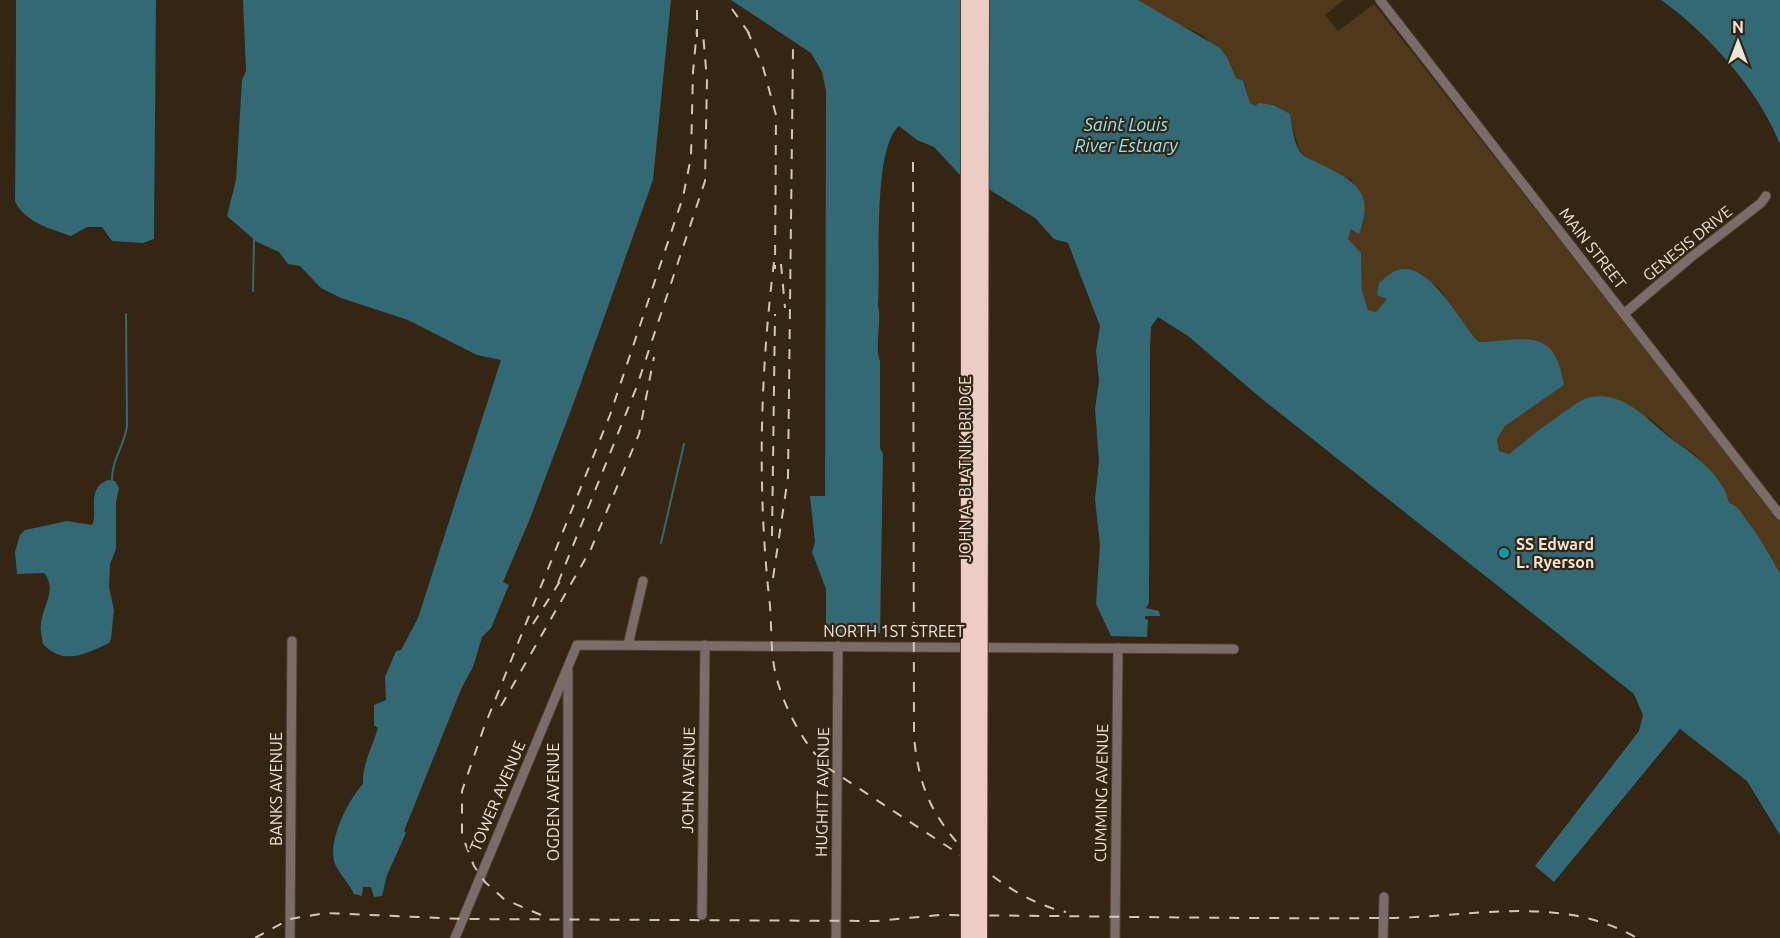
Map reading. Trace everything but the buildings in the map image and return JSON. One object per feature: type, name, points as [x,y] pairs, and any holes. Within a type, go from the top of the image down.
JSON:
[{"type":"highway","name":"JOHN A. BLATNIK BRIDGE","points":[[968,0],[968,938]]},
{"type":"highway","name":"JOHN A. BLATNIK BRIDGE","points":[[980,938],[982,0]]},
{"type":"street","name":"MAIN STREET","points":[[1380,0],[1780,515]]},
{"type":"street","name":"GENESIS DRIVE","points":[[1625,313],[1690,258],[1761,204],[1766,196]]},
{"type":"street","points":[[628,645],[643,581]]},
{"type":"street","name":"BANKS AVENUE","points":[[290,938],[292,641]]},
{"type":"street","name":"NORTH 1ST STREET","points":[[568,665],[577,645],[1234,649]]},
{"type":"street","name":"JOHN AVENUE","points":[[702,915],[705,645]]},
{"type":"street","name":"HUGHITT AVENUE","points":[[836,938],[838,646]]},
{"type":"street","name":"CUMMING AVENUE","points":[[1115,938],[1118,648]]},
{"type":"street","name":"TOWER AVENUE","points":[[455,938],[568,665]]},
{"type":"street","name":"OGDEN AVENUE","points":[[568,665],[568,938]]},
{"type":"street","points":[[1383,938],[1384,897]]},
{"type":"shaded area","points":[[1138,0],[1344,0],[1325,15],[1338,31],[1374,4],[1780,521],[1780,573],[1757,534],[1741,513],[1729,503],[1721,483],[1695,454],[1676,442],[1653,421],[1612,398],[1509,454],[1498,451],[1497,439],[1505,426],[1564,385],[1527,340],[1479,342],[1458,318],[1440,289],[1428,280],[1391,273],[1388,299],[1376,312],[1368,310],[1362,291],[1361,253],[1348,240],[1351,229],[1361,227],[1364,216],[1351,179],[1337,175],[1305,156],[1299,149],[1289,114],[1274,104],[1255,106],[1250,103],[1244,84],[1236,78],[1228,59],[1202,35],[1170,20]]},
{"type":"water","points":[[16,0],[156,0],[154,239],[143,243],[112,241],[102,227],[87,227],[71,236],[39,224],[19,208],[15,201]]},
{"type":"water","points":[[243,0],[671,0],[653,180],[574,402],[529,521],[503,582],[509,585],[491,628],[482,637],[473,667],[462,687],[404,831],[406,833],[387,875],[382,896],[374,897],[371,887],[363,887],[362,896],[354,894],[336,866],[333,847],[345,811],[363,784],[366,763],[378,728],[374,725],[374,705],[386,700],[385,677],[396,651],[401,650],[418,618],[501,360],[477,355],[408,320],[341,298],[321,288],[300,266],[288,264],[279,252],[257,242],[227,216],[236,180],[242,80],[246,71]]},
{"type":"water","name":"Saint Louis River Estuary","points":[[731,0],[1138,0],[1220,48],[1228,59],[1236,78],[1243,81],[1250,103],[1255,106],[1259,103],[1274,105],[1290,114],[1294,137],[1301,152],[1307,158],[1342,175],[1358,189],[1363,197],[1364,219],[1359,234],[1351,229],[1348,239],[1361,253],[1362,291],[1368,310],[1376,312],[1387,299],[1377,295],[1379,283],[1395,271],[1410,270],[1422,275],[1433,284],[1479,342],[1524,339],[1546,345],[1554,353],[1560,366],[1564,385],[1505,426],[1497,439],[1499,451],[1509,454],[1560,415],[1587,398],[1601,396],[1613,398],[1647,418],[1701,462],[1722,485],[1729,503],[1737,507],[1757,534],[1780,573],[1780,835],[1747,781],[1680,729],[1554,882],[1535,866],[1639,731],[1643,715],[1634,694],[1262,399],[1188,336],[1158,317],[1151,327],[1150,349],[1149,603],[1146,608],[1159,611],[1160,616],[1145,616],[1148,620],[1147,637],[1111,636],[1096,604],[1100,545],[1095,499],[1099,461],[1095,409],[1099,381],[1096,351],[1100,326],[1068,243],[1054,239],[1035,218],[979,183],[959,174],[934,147],[917,140],[899,126],[890,139],[881,182],[878,304],[880,448],[883,454],[880,633],[826,633],[826,589],[812,552],[815,542],[810,496],[825,496],[826,91],[822,72],[811,53]]},
{"type":"water","points":[[1661,0],[1780,0],[1780,144],[1759,104],[1730,64],[1679,13]]},
{"type":"water","points":[[108,480],[115,481],[119,488],[116,502],[116,549],[110,564],[109,587],[114,610],[111,639],[109,643],[83,654],[59,655],[43,644],[41,634],[42,617],[50,586],[48,579],[44,573],[17,574],[15,552],[20,535],[25,530],[67,521],[92,525],[97,489]]},
{"type":"pier","points":[[13,0],[16,0],[15,201],[12,201],[10,125]]},
{"type":"waterway","points":[[253,291],[254,240]]},
{"type":"waterway","points":[[112,483],[114,467],[127,426],[126,314]]},
{"type":"waterway","points":[[661,543],[684,444]]},
{"type":"railway","points":[[732,9],[751,36]]},
{"type":"railway","points":[[697,10],[697,37]]},
{"type":"railway","points":[[541,915],[504,899],[485,882],[474,866],[462,835],[462,791],[483,730],[610,415],[683,197],[691,157],[693,72],[697,29]]},
{"type":"railway","points":[[747,30],[763,67],[776,115],[775,269]]},
{"type":"railway","points":[[558,583],[637,386],[705,181],[707,80],[703,33]]},
{"type":"railway","points":[[773,578],[788,477],[793,49]]},
{"type":"railway","points":[[913,162],[914,737],[919,769],[929,800],[939,819],[968,854],[986,870],[1025,896],[1045,906],[1066,912]]},
{"type":"railway","points":[[774,262],[763,391],[762,477],[772,654],[778,683],[786,706],[798,728],[812,750],[828,768],[968,860]]},
{"type":"railway","points":[[781,264],[785,308]]},
{"type":"railway","points":[[772,536],[775,314]]},
{"type":"railway","points":[[501,706],[591,549],[639,434],[654,357]]},
{"type":"railway","points":[[533,624],[562,578]]},
{"type":"railway","points":[[255,938],[290,919],[326,913],[463,919],[876,921],[940,915],[1384,918],[1513,911],[1577,916],[1607,924],[1637,938]]},
{"type":"place","name":"SS Edward L. Ryerson","points":[[1504,553]]}]
